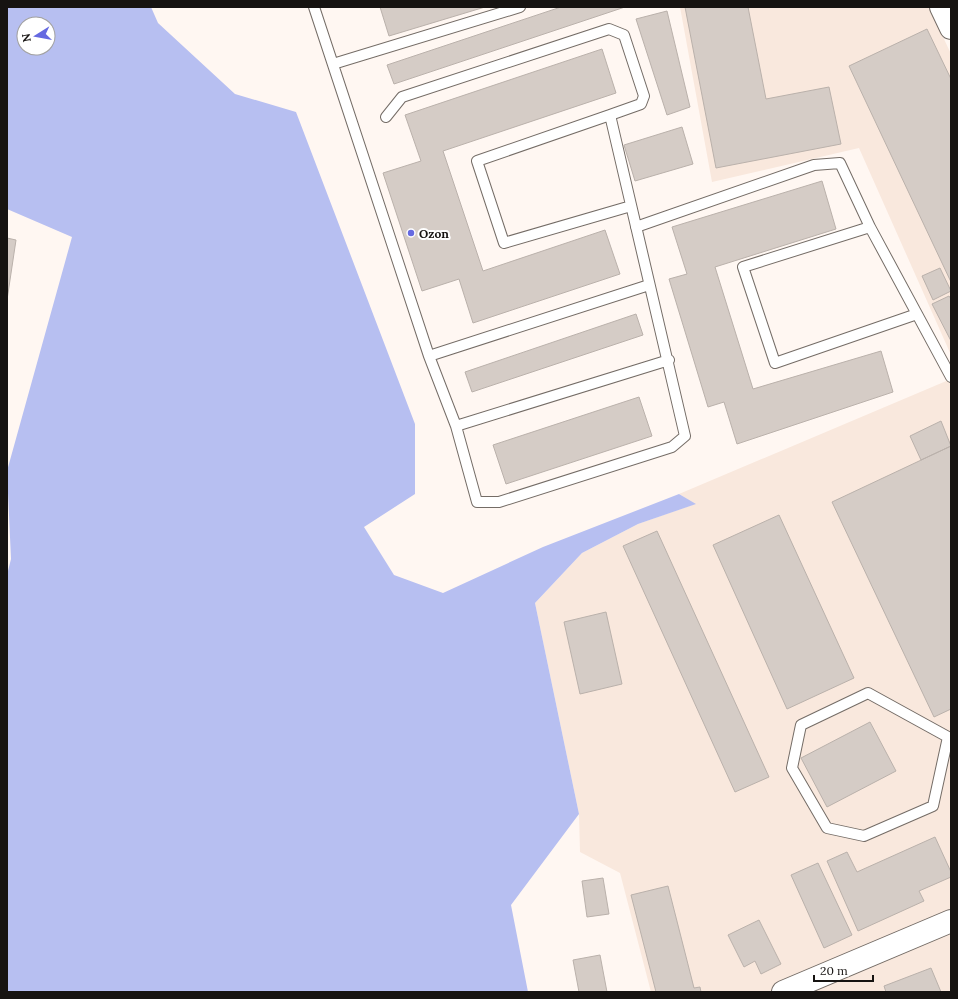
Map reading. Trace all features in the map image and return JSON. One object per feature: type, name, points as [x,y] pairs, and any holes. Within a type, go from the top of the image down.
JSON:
[{"type":"street","points":[[944,8],[951,28]]},
{"type":"street","points":[[783,992],[951,921]]},
{"type":"lane","points":[[314,7],[429,356],[456,426],[477,502],[499,502],[672,447],[685,436],[669,360],[649,285],[610,115]]},
{"type":"lane","points":[[333,64],[520,7]]},
{"type":"lane","points":[[386,117],[402,97],[609,29],[624,35],[644,96],[641,104],[477,161],[504,243],[631,206]]},
{"type":"lane","points":[[636,227],[814,165],[840,163],[870,227],[951,377]]},
{"type":"lane","points":[[870,227],[743,267],[774,363],[917,314]]},
{"type":"lane","points":[[429,356],[649,285]]},
{"type":"lane","points":[[456,426],[669,360]]},
{"type":"lane","points":[[868,693],[950,736],[933,806],[864,836],[827,828],[792,768],[801,725],[868,693]]},
{"type":"shaded area","points":[[7,7],[151,7],[158,23],[235,94],[296,112],[415,424],[415,494],[364,527],[394,575],[443,593],[543,547],[679,494],[696,504],[638,524],[582,553],[535,603],[579,814],[511,905],[528,992],[7,992],[7,575],[11,559],[7,471],[72,237],[7,209]]},
{"type":"shaded area","points":[[680,7],[929,7],[951,54],[951,355],[859,148],[712,182]]},
{"type":"shaded area","points":[[951,379],[951,992],[651,992],[620,873],[580,852],[579,814],[535,603],[582,553],[638,524],[695,504],[679,494]]},
{"type":"building","points":[[380,7],[485,7],[389,36]]},
{"type":"building","points":[[561,7],[625,7],[394,84],[387,65]]},
{"type":"building","points":[[685,7],[748,7],[766,99],[829,87],[841,144],[716,168]]},
{"type":"building","points":[[667,11],[690,107],[667,115],[636,19]]},
{"type":"building","points":[[927,29],[951,79],[951,282],[849,66]]},
{"type":"building","points":[[602,49],[616,93],[443,151],[483,271],[605,230],[620,274],[473,323],[459,279],[422,291],[383,173],[421,161],[405,115]]},
{"type":"building","points":[[682,127],[693,164],[635,181],[624,145]]},
{"type":"building","points":[[822,181],[836,229],[715,267],[753,389],[881,351],[893,392],[737,444],[724,402],[708,407],[669,279],[687,274],[672,227]]},
{"type":"building","points":[[7,238],[16,240],[7,300]]},
{"type":"building","points":[[940,268],[951,291],[933,300],[922,276]]},
{"type":"building","points":[[949,296],[951,299],[951,341],[932,304]]},
{"type":"building","points":[[636,314],[643,335],[472,392],[465,372]]},
{"type":"building","points":[[639,397],[652,436],[506,484],[493,445]]},
{"type":"building","points":[[941,421],[951,446],[921,460],[910,436]]},
{"type":"building","points":[[951,446],[951,709],[934,717],[832,502]]},
{"type":"building","points":[[779,515],[854,678],[787,709],[713,545]]},
{"type":"building","points":[[657,531],[769,777],[735,792],[623,546]]},
{"type":"building","points":[[606,612],[622,684],[580,694],[564,622]]},
{"type":"building","points":[[870,722],[896,771],[827,807],[801,758]]},
{"type":"building","points":[[935,837],[951,872],[951,877],[919,891],[924,901],[858,931],[827,861],[847,852],[857,872]]},
{"type":"building","points":[[818,863],[852,935],[824,948],[791,875]]},
{"type":"building","points":[[603,878],[609,914],[587,917],[582,881]]},
{"type":"building","points":[[668,886],[694,988],[700,987],[701,992],[656,992],[631,895]]},
{"type":"building","points":[[759,920],[781,964],[761,974],[755,961],[744,967],[728,935]]},
{"type":"building","points":[[600,955],[607,992],[579,992],[573,960]]},
{"type":"building","points":[[931,968],[941,992],[886,992],[884,986]]},
{"type":"place","name":"Ozon","points":[[411,233]]}]
